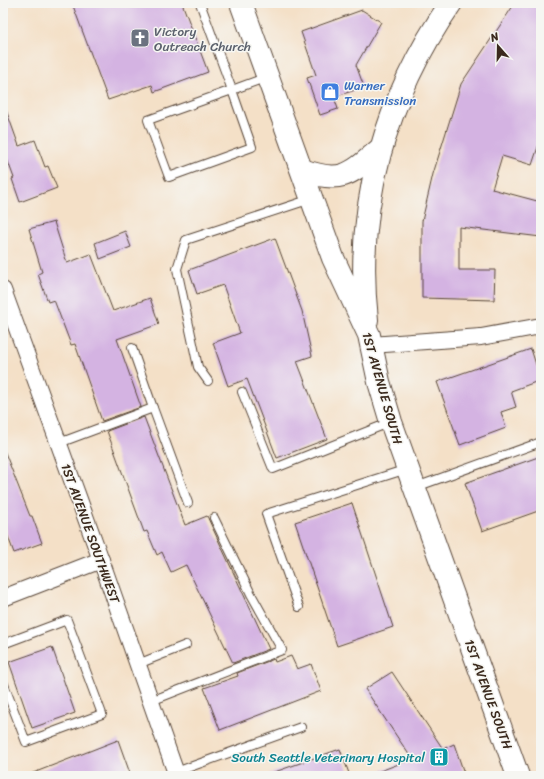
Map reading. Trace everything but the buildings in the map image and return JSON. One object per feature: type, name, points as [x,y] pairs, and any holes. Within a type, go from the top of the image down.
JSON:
[{"type":"main road","name":"1ST AVENUE SOUTH","points":[[241,3],[334,258],[370,340],[379,382],[391,422],[518,776]]},
{"type":"main road","points":[[370,340],[365,282],[365,241],[367,213],[380,149],[403,86],[424,44],[451,3]]},
{"type":"main road","points":[[302,170],[319,176],[337,177],[351,173],[380,149]]},
{"type":"street","name":"1ST AVENUE SOUTHWEST","points":[[3,290],[101,560],[176,774]]},
{"type":"street","points":[[370,340],[481,337],[541,326]]},
{"type":"street","points":[[3,598],[101,560]]},
{"type":"lane","points":[[200,3],[232,90],[252,147],[169,177],[148,120],[232,90],[268,76]]},
{"type":"lane","points":[[208,381],[198,367],[177,269],[186,240],[312,198]]},
{"type":"lane","points":[[132,348],[188,503]]},
{"type":"lane","points":[[242,392],[273,469],[391,422]]},
{"type":"lane","points":[[59,443],[153,408]]},
{"type":"lane","points":[[299,607],[266,514],[412,478],[541,442]]},
{"type":"lane","points":[[151,701],[282,650],[251,594],[214,518]]},
{"type":"lane","points":[[3,644],[67,620],[102,714],[26,742],[3,682]]},
{"type":"lane","points":[[138,664],[186,645]]},
{"type":"lane","points":[[176,774],[302,727]]},
{"type":"place","name":"Victory Outreach Church","points":[[140,38]]},
{"type":"place","name":"Warner Transmission","points":[[330,92]]},
{"type":"place","name":"South Seattle Veterinary Hospital","points":[[439,757]]}]
